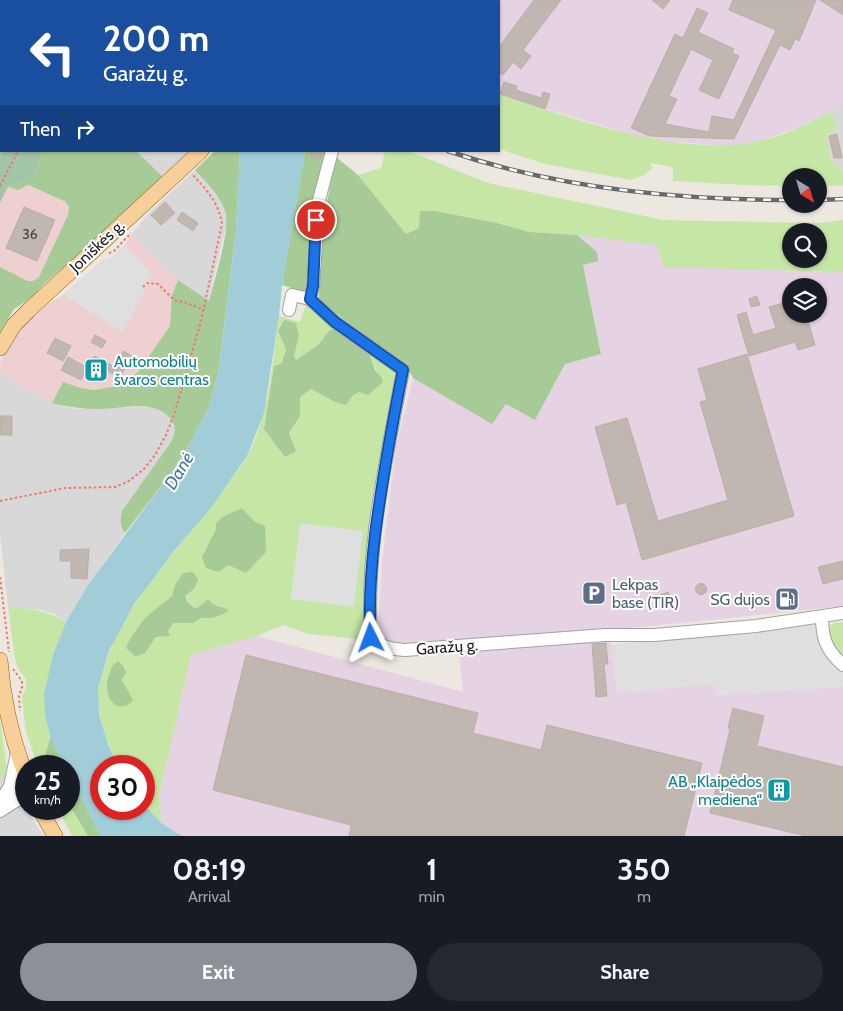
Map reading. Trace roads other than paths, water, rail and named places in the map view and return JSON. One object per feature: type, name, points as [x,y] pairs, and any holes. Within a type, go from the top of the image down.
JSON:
[{"type":"main road","name":"Joniškės g.","points":[[0,348],[14,325],[29,310],[200,152]]},
{"type":"main road","points":[[8,663],[8,715],[17,753]]},
{"type":"main road","points":[[46,820],[55,836]]},
{"type":"street","points":[[289,310],[292,295],[310,299],[313,286],[319,200],[332,152]]},
{"type":"street","name":"Garažų g.","points":[[310,299],[335,322],[403,370],[380,492],[372,569],[369,617],[371,638],[382,646],[390,649],[405,650],[605,635],[654,635],[756,626],[843,613]]},
{"type":"street","points":[[822,617],[824,640],[831,652],[843,665]]},
{"type":"street","points":[[3,798],[10,786],[17,753]]},
{"type":"street","points":[[0,811],[15,802]]},
{"type":"water","name":"Danė","points":[[240,152],[305,152],[282,285],[264,413],[247,456],[211,508],[174,551],[134,604],[109,651],[98,688],[99,714],[113,755],[90,755],[90,815],[80,795],[80,755],[59,755],[52,742],[45,716],[44,694],[53,655],[66,622],[88,585],[170,474],[189,445],[208,409],[218,374],[236,230]]},
{"type":"water","points":[[155,817],[161,823],[182,836],[101,836],[93,820],[155,820]]},
{"type":"railway","points":[[451,152],[489,164],[574,183],[705,198],[782,200]]},
{"type":"railway","points":[[828,200],[843,199]]},
{"type":"place","name":"Automobilių švaros centras","points":[[96,370]]},
{"type":"place","name":"Lekpas base (TIR)","points":[[594,593]]},
{"type":"place","name":"SG dujos","points":[[787,599]]},
{"type":"place","name":"AB „Klaipėdos mediena“","points":[[779,790]]}]
